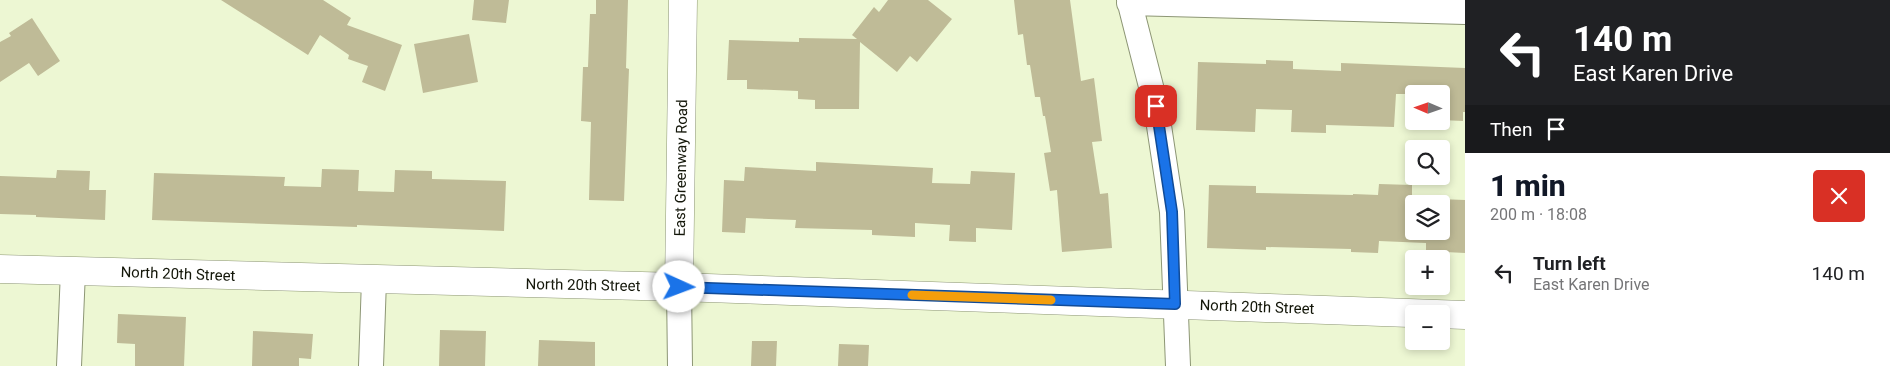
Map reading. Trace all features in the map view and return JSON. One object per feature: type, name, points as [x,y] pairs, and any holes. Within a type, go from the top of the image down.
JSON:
[{"type":"street","name":"East Greenway Road","points":[[680,366],[679,287],[683,0]]},
{"type":"street","points":[[1178,366],[1172,212],[1156,106],[1129,1],[1396,5],[1465,12]]},
{"type":"street","name":"North 20th Street","points":[[0,269],[679,287],[1465,315]]},
{"type":"street","points":[[69,366],[73,271]]},
{"type":"street","points":[[371,366],[374,280]]},
{"type":"building","points":[[221,0],[323,0],[351,18],[347,25],[402,45],[385,91],[362,82],[368,66],[348,59],[349,55],[320,35],[308,55]]},
{"type":"building","points":[[474,0],[509,0],[506,23],[472,20]]},
{"type":"building","points":[[596,0],[628,0],[626,68],[629,69],[624,201],[589,200],[591,122],[581,121],[583,67],[588,67],[590,14],[596,14]]},
{"type":"building","points":[[888,0],[928,0],[952,19],[917,62],[910,56],[897,72],[860,42],[859,109],[815,109],[815,100],[798,99],[798,91],[747,89],[747,80],[727,80],[729,40],[799,42],[799,38],[857,39],[852,35],[874,7],[879,12]]},
{"type":"building","points":[[1014,0],[1070,0],[1081,81],[1094,78],[1102,141],[1092,142],[1100,194],[1108,193],[1112,248],[1062,252],[1057,190],[1050,191],[1044,153],[1051,152],[1045,116],[1043,116],[1040,97],[1035,97],[1030,65],[1027,65],[1023,34],[1018,35]]},
{"type":"building","points":[[32,18],[60,61],[38,76],[29,63],[0,82],[0,42],[11,36],[9,33]]},
{"type":"building","points":[[469,34],[478,82],[423,93],[414,44]]},
{"type":"building","points":[[1266,60],[1293,61],[1293,69],[1341,71],[1341,63],[1465,68],[1465,112],[1463,112],[1463,121],[1450,120],[1450,85],[1405,85],[1405,94],[1396,94],[1394,127],[1326,125],[1326,133],[1291,132],[1292,110],[1256,109],[1255,132],[1196,130],[1198,62],[1266,64]]},
{"type":"building","points":[[816,162],[933,168],[932,183],[970,184],[971,171],[1015,173],[1012,230],[976,228],[976,242],[949,241],[950,225],[915,223],[915,237],[872,235],[872,230],[795,228],[796,220],[746,218],[745,233],[722,232],[724,180],[744,181],[745,167],[816,171]]},
{"type":"building","points":[[322,169],[359,170],[358,191],[394,192],[395,170],[432,171],[432,179],[506,181],[504,231],[152,220],[154,173],[285,177],[284,186],[321,187]]},
{"type":"building","points":[[57,170],[90,171],[89,190],[106,190],[105,220],[0,214],[0,176],[56,178]]},
{"type":"building","points":[[1379,184],[1412,185],[1412,195],[1405,195],[1405,240],[1450,240],[1450,199],[1465,200],[1465,253],[1450,252],[1450,250],[1426,250],[1426,243],[1379,241],[1378,253],[1351,252],[1351,249],[1266,247],[1266,250],[1207,248],[1209,185],[1256,186],[1256,193],[1378,195]]},
{"type":"building","points":[[118,314],[186,317],[184,366],[135,366],[135,344],[117,343]]},
{"type":"building","points":[[440,330],[486,331],[485,366],[439,366]]},
{"type":"building","points":[[253,331],[313,334],[311,359],[299,358],[299,366],[252,366]]},
{"type":"building","points":[[539,340],[595,342],[595,366],[538,366]]},
{"type":"building","points":[[752,341],[777,341],[776,366],[751,366]]},
{"type":"building","points":[[839,344],[869,345],[868,366],[838,366]]},
{"type":"slow traffic","points":[[912,295],[1051,300]]},
{"type":"route","points":[[679,287],[1175,304],[1172,212],[1156,106]]}]
